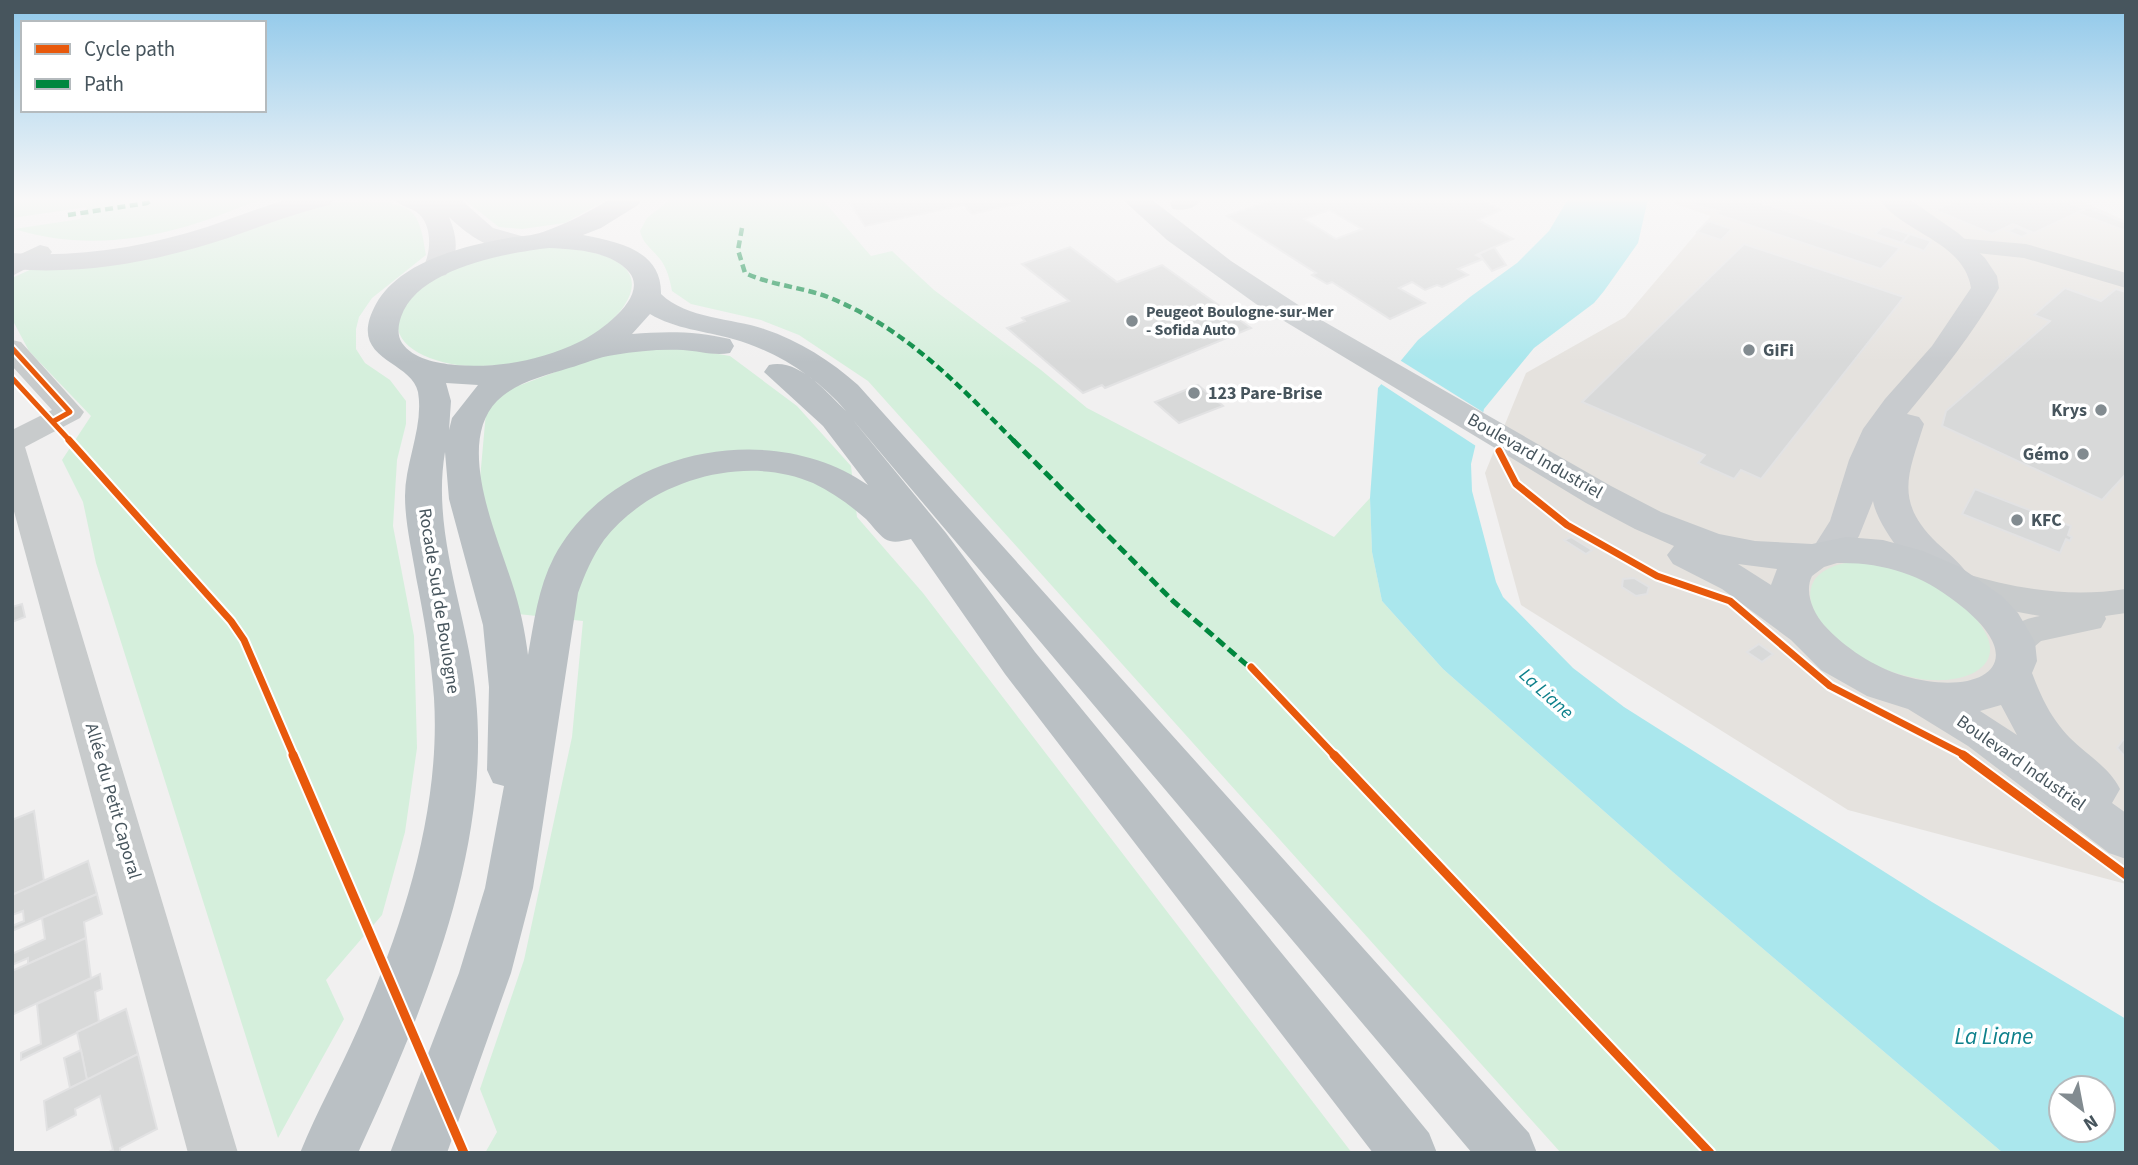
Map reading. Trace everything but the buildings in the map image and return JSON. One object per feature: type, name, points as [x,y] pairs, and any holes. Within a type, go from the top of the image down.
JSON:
[{"type":"highway","points":[[473,253],[436,269],[399,295],[388,310],[383,324],[384,338],[392,351],[419,368],[469,375],[528,369]]},
{"type":"highway","points":[[579,353],[627,323],[639,309],[645,295],[646,281],[642,271],[625,254]]},
{"type":"highway","points":[[645,295],[655,306],[670,313],[734,329],[773,343],[812,364],[847,392],[1509,1153]]},
{"type":"highway","points":[[444,1057],[486,904],[500,836],[511,741],[508,666],[499,607],[462,487],[463,446],[471,415],[482,398],[503,382],[528,369],[579,353],[642,342],[698,342],[739,352],[793,381],[819,402],[933,542],[1020,663],[1409,1153]]},
{"type":"highway","name":"Rocade Sud de Boulogne","points":[[328,1153],[369,1067],[427,911],[444,842],[452,792],[456,729],[450,647],[422,490],[435,401],[433,388],[419,368]]},
{"type":"highway","points":[[404,1150],[493,947],[514,867],[550,638],[563,575],[581,541],[610,511],[659,482],[712,465],[766,461],[795,465],[825,475],[855,491],[881,512],[1020,663]]},
{"type":"main road","name":"Boulevard Industriel","points":[[1204,253],[1495,440],[1620,527],[1736,579],[1806,632]]},
{"type":"main road","name":"Boulevard Industriel","points":[[1495,440],[1688,537],[1748,553],[1822,554],[1859,550],[1892,555],[1918,563],[1957,582],[1996,614],[2013,659],[2018,701],[2042,738],[2126,813]]},
{"type":"main road","points":[[1822,554],[1796,570],[1788,590],[1791,607],[1806,632],[1826,652],[1852,669],[1882,684],[1913,694],[1947,698],[1975,696],[1998,688],[2013,659]]},
{"type":"main road","name":"Boulevard Industriel","points":[[1913,694],[1983,734],[2126,839]]},
{"type":"street","points":[[19,257],[58,253]]},
{"type":"street","points":[[19,257],[87,260],[130,253]]},
{"type":"street","points":[[436,269],[442,253]]},
{"type":"street","points":[[1822,554],[1851,521],[1865,466],[1878,432],[1895,406],[1928,370],[1984,288],[1981,269],[1965,253]]},
{"type":"street","points":[[2031,253],[2126,281]]},
{"type":"street","points":[[1981,269],[2036,259],[2059,261]]},
{"type":"street","points":[[12,348],[69,412],[12,442]]},
{"type":"street","points":[[1928,370],[1891,472],[1889,500],[1893,516],[1904,533],[1957,582],[2000,598],[2074,605],[2126,603]]},
{"type":"street","points":[[12,378],[54,421]]},
{"type":"street","name":"Allée du Petit Caporal","points":[[12,449],[213,1153]]},
{"type":"street","points":[[2013,659],[2031,630],[2086,620],[2126,603]]},
{"type":"shaded area","points":[[1679,253],[2126,253],[2126,884],[1848,810],[1521,605],[1485,473],[1526,373],[1625,317]]},
{"type":"green space","points":[[101,253],[426,253],[372,298],[359,317],[356,329],[356,349],[365,363],[390,380],[406,401],[406,424],[397,460],[393,526],[414,636],[417,748],[405,832],[382,915],[326,980],[344,1019],[278,1138],[96,563],[83,502],[62,460],[91,416],[29,351],[12,319],[12,278],[34,268]]},
{"type":"green space","points":[[655,253],[869,253],[871,256],[895,253],[934,290],[1087,408],[1334,537],[1370,498],[1372,552],[1382,601],[1443,669],[1674,873],[2003,1153],[1561,1153],[868,381],[799,335],[761,320],[691,304],[672,291],[665,266]]},
{"type":"green space","points":[[509,254],[598,254],[617,262],[628,272],[632,283],[630,295],[612,320],[587,340],[563,352],[535,360],[480,366],[442,362],[410,347],[400,336],[398,322],[404,307],[421,289],[463,266]]},
{"type":"green space","points":[[678,347],[730,356],[797,406],[851,466],[857,517],[923,593],[1352,1153],[485,1153],[497,1132],[480,1089],[524,960],[572,737],[583,621],[518,614],[491,536],[480,479],[486,412],[507,390],[590,359],[624,351]]},
{"type":"green space","points":[[1850,562],[1881,565],[1910,573],[1938,586],[1964,603],[1988,638],[1988,660],[1972,674],[1960,678],[1921,679],[1882,668],[1845,648],[1817,616],[1810,593],[1813,582],[1820,574]]},
{"type":"water","name":"La Liane","points":[[1527,253],[1631,253],[1594,303],[1534,348],[1484,409],[1471,464],[1472,491],[1496,582],[1503,597],[1573,668],[1624,707],[1932,902],[2126,1019],[2126,1153],[2003,1153],[1674,873],[1443,669],[1382,601],[1372,552],[1370,498],[1378,388],[1418,340]]},
{"type":"pier","points":[[1398,359],[1486,414],[1479,448],[1378,382]]},
{"type":"marked path","points":[[739,253],[745,273],[828,297],[884,325],[919,349],[951,377],[1173,601],[1255,672]]},
{"type":"cycle path","points":[[12,348],[70,412],[54,421]]},
{"type":"cycle path","points":[[12,378],[169,549],[244,640],[464,1153]]},
{"type":"cycle path","points":[[1499,451],[1516,484],[1567,525],[1657,576],[1730,601],[1830,686],[1961,753],[2126,875]]},
{"type":"cycle path","points":[[1251,667],[1710,1153]]},
{"type":"place","name":"Peugeot Boulogne-sur-Mer - Sofida Auto","points":[[1132,321]]},
{"type":"place","name":"GiFi","points":[[1749,350]]},
{"type":"place","name":"123 Pare-Brise","points":[[1194,393]]},
{"type":"place","name":"Krys","points":[[2101,410]]},
{"type":"place","name":"Gémo","points":[[2083,454]]},
{"type":"place","name":"KFC","points":[[2017,520]]}]
